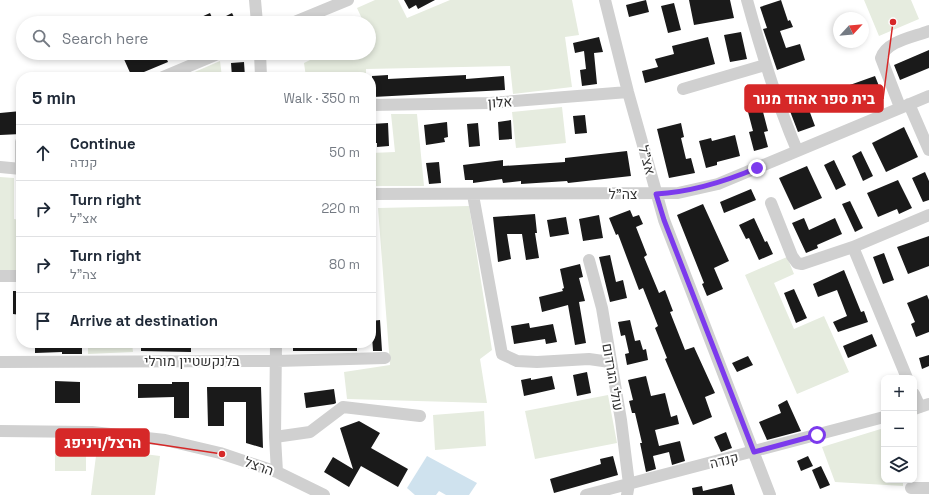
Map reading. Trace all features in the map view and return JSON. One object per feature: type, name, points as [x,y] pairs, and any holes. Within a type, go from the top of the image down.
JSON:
[{"type":"street","points":[[255,0],[256,16]]},
{"type":"street","points":[[309,16],[348,0]]},
{"type":"street","name":"אצ\"ל","points":[[605,0],[628,92],[664,220],[770,495]]},
{"type":"street","points":[[747,0],[765,65],[781,114],[797,150]]},
{"type":"street","points":[[929,31],[891,46],[883,53],[882,58],[904,106],[929,150]]},
{"type":"street","points":[[175,72],[203,60]]},
{"type":"street","points":[[261,60],[262,72]]},
{"type":"street","points":[[683,89],[765,65]]},
{"type":"street","name":"אלון","points":[[376,105],[506,102],[628,92]]},
{"type":"street","name":"צה\"ל","points":[[376,194],[473,195],[678,193],[718,184],[929,96]]},
{"type":"street","points":[[0,167],[16,168]]},
{"type":"street","points":[[473,195],[502,354],[517,361],[537,362],[588,359],[610,362]]},
{"type":"street","points":[[771,203],[792,256],[798,263],[807,264],[929,215]]},
{"type":"street","points":[[853,246],[906,375]]},
{"type":"street","name":"עולי הגרדום","points":[[589,260],[602,308],[624,440],[628,489]]},
{"type":"street","points":[[0,276],[16,276]]},
{"type":"street","points":[[276,348],[275,437],[277,472]]},
{"type":"street","name":"בלנקשטיין מורלי","points":[[0,362],[277,361],[385,358]]},
{"type":"street","points":[[275,437],[310,432],[342,408],[420,416]]},
{"type":"street","name":"קנדה","points":[[586,495],[628,489],[754,452],[881,418]]},
{"type":"street","name":"הרצל","points":[[0,431],[92,432],[165,440],[220,453],[277,472],[324,495]]},
{"type":"street","points":[[911,488],[929,488]]},
{"type":"shaded area","points":[[375,0],[398,0],[407,18],[450,0],[572,0],[579,35],[565,37],[572,87],[513,94],[510,66],[366,69],[366,72],[305,72],[304,63],[310,60],[376,60],[376,16],[361,16],[357,8]]},
{"type":"shaded area","points":[[864,0],[911,0],[919,19],[879,36]]},
{"type":"shaded area","points":[[220,61],[221,72],[195,72]]},
{"type":"shaded area","points":[[562,107],[566,143],[516,148],[512,112]]},
{"type":"shaded area","points":[[391,114],[417,114],[424,186],[376,186],[376,153],[395,152]]},
{"type":"shaded area","points":[[0,177],[14,178],[16,271],[0,270]]},
{"type":"shaded area","points":[[469,206],[492,350],[480,359],[487,403],[347,399],[344,372],[390,365],[378,208]]},
{"type":"shaded area","points":[[787,257],[794,274],[774,283],[794,329],[824,316],[849,372],[797,394],[745,275]]},
{"type":"shaded area","points":[[88,348],[133,348],[133,352],[88,354]]},
{"type":"shaded area","points":[[608,395],[617,443],[535,459],[525,411]]},
{"type":"shaded area","points":[[484,411],[486,446],[435,450],[433,415]]},
{"type":"shaded area","points":[[881,429],[881,483],[903,483],[903,486],[835,482],[822,447]]},
{"type":"shaded area","points":[[97,448],[160,456],[155,495],[91,495]]},
{"type":"shaded area","points":[[55,450],[86,450],[86,471],[55,471]]},
{"type":"water","points":[[427,456],[477,483],[469,495],[446,495],[439,491],[436,495],[415,495],[407,488]]},
{"type":"building","points":[[404,0],[435,0],[418,9],[416,5],[409,9]]},
{"type":"building","points":[[646,0],[649,12],[629,17],[626,5]]},
{"type":"building","points":[[689,0],[730,0],[734,18],[694,25]]},
{"type":"building","points":[[781,0],[788,21],[790,20],[793,27],[780,31],[786,48],[800,44],[805,60],[777,70],[763,29],[767,28],[760,7]]},
{"type":"building","points":[[674,3],[681,30],[668,33],[661,6]]},
{"type":"building","points":[[210,13],[211,16],[203,16]]},
{"type":"building","points":[[232,13],[234,16],[226,16]]},
{"type":"building","points":[[741,32],[747,59],[730,62],[724,35]]},
{"type":"building","points":[[599,37],[603,52],[594,53],[597,84],[582,86],[580,70],[586,69],[584,51],[575,53],[573,43]]},
{"type":"building","points":[[708,37],[715,64],[645,83],[642,71],[658,67],[655,59],[674,54],[672,46]]},
{"type":"building","points":[[929,50],[929,68],[900,80],[894,65]]},
{"type":"building","points":[[124,60],[167,60],[168,62],[144,72],[130,72]]},
{"type":"building","points":[[244,62],[245,72],[232,72],[231,63]]},
{"type":"building","points":[[388,75],[388,79],[466,75],[466,79],[504,76],[505,90],[376,97],[376,76]]},
{"type":"building","points":[[875,76],[881,91],[853,102],[847,86]]},
{"type":"building","points":[[805,99],[815,126],[798,132],[788,106]]},
{"type":"building","points":[[762,108],[768,131],[764,132],[768,147],[754,151],[749,132],[753,131],[748,112]]},
{"type":"building","points":[[16,111],[16,134],[0,135],[0,113]]},
{"type":"building","points":[[585,115],[587,133],[575,134],[573,116]]},
{"type":"building","points":[[511,120],[512,139],[499,140],[498,122]]},
{"type":"building","points":[[447,122],[448,137],[444,138],[445,142],[426,145],[424,125]]},
{"type":"building","points":[[388,123],[389,146],[377,147],[376,124]]},
{"type":"building","points":[[478,123],[480,146],[469,147],[467,124]]},
{"type":"building","points":[[681,123],[684,137],[681,138],[686,159],[691,158],[695,173],[669,178],[657,129]]},
{"type":"building","points":[[904,127],[918,157],[886,172],[872,143]]},
{"type":"building","points":[[735,135],[740,156],[717,162],[717,165],[706,168],[699,141],[711,138],[712,141]]},
{"type":"building","points":[[627,151],[631,176],[568,183],[567,181],[521,184],[521,181],[503,183],[502,179],[473,183],[473,180],[465,180],[463,165],[503,160],[503,166],[565,162],[565,158]]},
{"type":"building","points":[[861,151],[873,176],[863,181],[852,156]]},
{"type":"building","points":[[834,160],[846,185],[836,190],[824,165]]},
{"type":"building","points":[[439,162],[441,183],[429,184],[426,163]]},
{"type":"building","points":[[807,166],[822,198],[794,210],[779,178]]},
{"type":"building","points":[[925,172],[929,181],[929,200],[923,202],[912,178]]},
{"type":"building","points":[[898,180],[912,208],[899,214],[897,209],[878,217],[867,193]]},
{"type":"building","points":[[751,189],[756,200],[724,213],[720,202]]},
{"type":"building","points":[[850,201],[863,228],[855,232],[842,204]]},
{"type":"building","points":[[703,204],[729,261],[714,268],[723,289],[707,296],[702,284],[704,283],[677,215]]},
{"type":"building","points":[[630,210],[633,217],[639,215],[643,224],[636,227],[647,255],[644,257],[659,293],[665,290],[673,311],[670,312],[685,350],[694,347],[715,393],[705,397],[712,417],[693,425],[665,359],[667,358],[655,328],[658,326],[643,288],[639,290],[618,234],[616,235],[609,218]]},
{"type":"building","points":[[535,214],[537,233],[535,233],[539,258],[526,260],[522,234],[507,234],[511,259],[498,262],[493,217]]},
{"type":"building","points":[[599,215],[603,238],[583,241],[579,219]]},
{"type":"building","points":[[566,217],[569,234],[550,237],[547,220]]},
{"type":"building","points":[[754,218],[765,242],[767,241],[773,254],[759,260],[749,238],[746,239],[739,225]]},
{"type":"building","points":[[804,218],[809,230],[835,218],[842,234],[817,245],[818,248],[806,253],[792,223]]},
{"type":"building","points":[[929,236],[929,266],[908,274],[897,247]]},
{"type":"building","points":[[884,253],[894,280],[883,284],[873,257]]},
{"type":"building","points":[[610,255],[616,282],[623,280],[627,298],[610,302],[599,257]]},
{"type":"building","points":[[580,264],[583,277],[579,278],[585,301],[579,302],[586,343],[575,345],[568,305],[542,312],[539,297],[563,291],[562,289],[564,288],[560,269]]},
{"type":"building","points":[[844,270],[861,312],[864,311],[868,322],[838,332],[833,322],[847,316],[837,290],[818,297],[813,284]]},
{"type":"building","points":[[794,289],[807,318],[796,323],[784,293]]},
{"type":"building","points":[[13,291],[16,291],[16,314],[13,314]]},
{"type":"building","points":[[927,295],[929,300],[929,332],[916,337],[911,324],[915,322],[907,303]]},
{"type":"building","points":[[376,320],[380,320],[382,351],[373,351],[373,348],[376,348]]},
{"type":"building","points":[[630,320],[635,341],[640,340],[643,350],[646,349],[648,360],[627,365],[625,354],[629,353],[625,335],[621,336],[618,322]]},
{"type":"building","points":[[529,323],[530,328],[553,324],[557,342],[546,344],[545,339],[514,344],[511,326]]},
{"type":"building","points":[[872,334],[877,346],[848,358],[843,346]]},
{"type":"building","points":[[35,348],[82,348],[82,354],[62,354],[62,352],[35,353]]},
{"type":"building","points":[[141,348],[191,348],[191,352],[141,351]]},
{"type":"building","points":[[293,348],[357,348],[357,351],[293,351]]},
{"type":"building","points":[[929,355],[929,366],[922,369],[919,358]]},
{"type":"building","points":[[748,356],[753,365],[737,372],[732,363]]},
{"type":"building","points":[[587,372],[591,393],[577,396],[573,375]]},
{"type":"building","points":[[552,376],[555,389],[524,396],[521,380],[531,378],[531,380]]},
{"type":"building","points":[[646,376],[651,396],[665,393],[671,417],[677,415],[679,424],[655,430],[659,446],[680,441],[685,461],[672,465],[669,452],[653,456],[656,469],[646,472],[640,443],[642,443],[635,413],[632,413],[629,401],[633,400],[628,380]]},
{"type":"building","points":[[55,381],[80,382],[80,403],[55,403]]},
{"type":"building","points":[[172,382],[189,382],[189,418],[174,418],[174,397],[138,398],[138,384],[172,384]]},
{"type":"building","points":[[207,387],[261,387],[263,448],[246,443],[246,402],[224,402],[224,426],[208,426]]},
{"type":"building","points":[[334,389],[336,403],[306,408],[304,393]]},
{"type":"building","points":[[787,400],[801,431],[767,440],[759,422],[781,413],[778,405]]},
{"type":"building","points":[[359,421],[380,433],[371,448],[408,469],[398,487],[361,466],[349,487],[324,472],[333,457],[353,469],[340,428]]},
{"type":"building","points":[[726,432],[732,448],[721,452],[714,437]]},
{"type":"building","points":[[613,456],[618,475],[554,493],[550,479],[601,464],[600,459]]},
{"type":"building","points":[[808,456],[813,466],[801,471],[797,461]]},
{"type":"building","points":[[821,466],[830,485],[820,489],[812,470]]},
{"type":"building","points":[[732,484],[735,495],[693,495],[692,488],[702,486],[703,491]]},
{"type":"place","name":"בית ספר אהוד מנור","points":[[893,22]]},
{"type":"place","name":"הרצל/ויניפג","points":[[222,454]]},
{"type":"route","points":[[757,168],[718,184],[678,193],[656,194],[664,220],[754,452],[817,435]]}]
